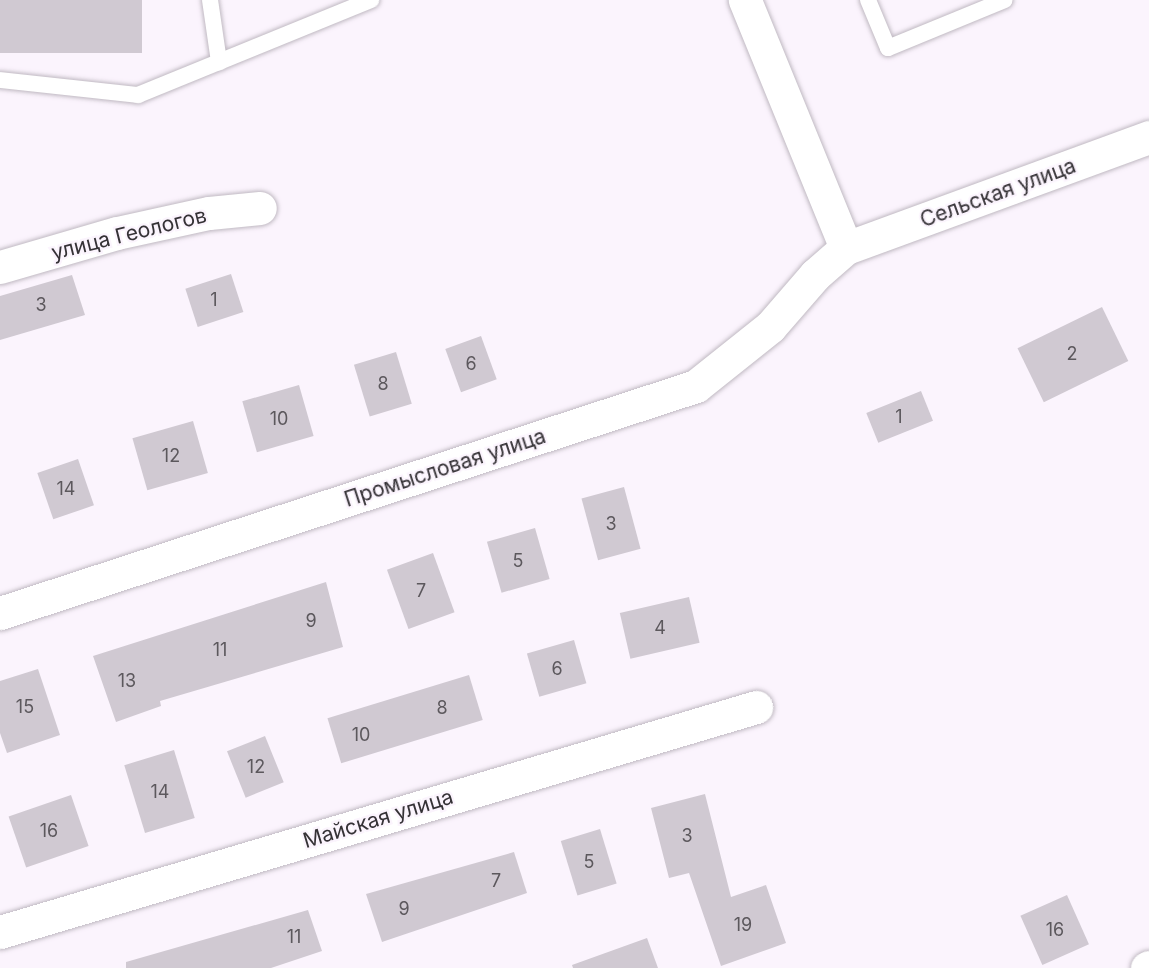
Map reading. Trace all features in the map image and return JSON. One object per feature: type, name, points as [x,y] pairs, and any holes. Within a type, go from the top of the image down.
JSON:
[{"type":"street","points":[[745,0],[846,248]]},
{"type":"street","name":"Сельская улица","points":[[846,248],[1149,137]]},
{"type":"street","name":"улица Геологов","points":[[0,267],[117,233],[209,213],[260,208]]},
{"type":"street","name":"Промысловая улица","points":[[0,613],[696,386],[770,327],[815,275],[846,248]]},
{"type":"street","name":"Майская улица","points":[[0,932],[756,706]]},
{"type":"lane","points":[[210,0],[219,62]]},
{"type":"lane","points":[[0,80],[138,95],[371,0]]},
{"type":"lane","points":[[868,0],[888,48],[1005,0]]},
{"type":"building","points":[[0,0],[142,0],[142,53],[0,53]]},
{"type":"building","points":[[231,274],[243,312],[198,327],[185,289]]},
{"type":"building","points":[[72,275],[85,315],[0,340],[0,296]]},
{"type":"building","points":[[1102,307],[1128,361],[1044,402],[1018,348]]},
{"type":"building","points":[[481,336],[497,379],[461,392],[445,349]]},
{"type":"building","points":[[396,352],[412,404],[370,417],[354,365]]},
{"type":"building","points":[[299,385],[314,436],[257,452],[242,401]]},
{"type":"building","points":[[921,391],[933,421],[878,443],[866,413]]},
{"type":"building","points":[[193,421],[208,473],[147,490],[132,438]]},
{"type":"building","points":[[78,459],[94,505],[53,519],[37,473]]},
{"type":"building","points":[[624,487],[641,549],[598,560],[581,498]]},
{"type":"building","points":[[535,528],[550,579],[502,593],[487,542]]},
{"type":"building","points":[[433,553],[455,612],[409,629],[387,570]]},
{"type":"building","points":[[326,582],[343,647],[160,701],[161,706],[116,722],[93,656]]},
{"type":"building","points":[[689,597],[700,643],[630,659],[620,613]]},
{"type":"building","points":[[574,640],[586,683],[539,697],[527,654]]},
{"type":"building","points":[[38,669],[60,735],[7,753],[0,733],[0,681]]},
{"type":"building","points":[[469,675],[483,720],[341,763],[327,718]]},
{"type":"building","points":[[265,736],[284,782],[246,798],[227,751]]},
{"type":"building","points":[[174,750],[195,818],[145,833],[124,765]]},
{"type":"building","points":[[705,794],[731,897],[766,885],[786,943],[721,966],[689,873],[669,878],[651,808]]},
{"type":"building","points":[[71,795],[89,846],[26,868],[9,816]]},
{"type":"building","points":[[600,829],[617,884],[577,895],[561,841]]},
{"type":"building","points":[[514,852],[527,893],[382,942],[366,894]]},
{"type":"building","points":[[1067,895],[1089,944],[1042,965],[1020,916]]},
{"type":"building","points":[[308,910],[322,951],[271,968],[126,968],[126,962]]},
{"type":"building","points":[[647,938],[658,968],[573,968],[572,965]]}]
